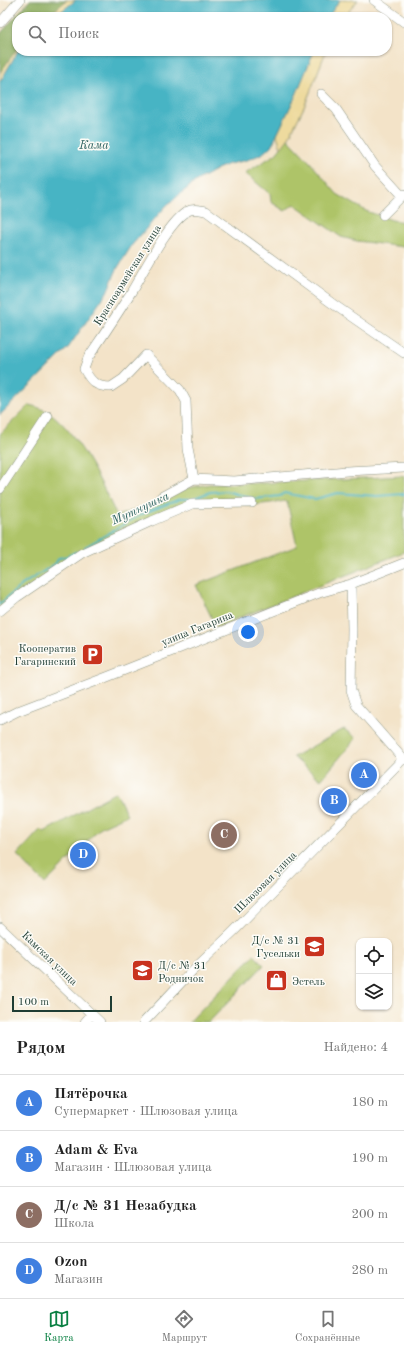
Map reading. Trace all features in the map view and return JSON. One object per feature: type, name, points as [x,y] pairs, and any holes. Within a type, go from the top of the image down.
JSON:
[{"type":"street","points":[[0,23],[20,0]]},
{"type":"street","points":[[374,0],[390,12]]},
{"type":"street","points":[[392,13],[404,22]]},
{"type":"street","points":[[321,94],[336,109],[375,166],[403,195],[383,215]]},
{"type":"street","name":"Красноармейская улица","points":[[194,479],[188,449],[186,401],[180,390],[151,360],[146,355],[123,379],[111,386],[98,385],[90,380],[84,369],[88,358],[130,294],[163,238],[176,222],[188,211],[197,209],[206,211],[404,353]]},
{"type":"street","points":[[0,489],[48,416]]},
{"type":"street","points":[[161,497],[194,479],[234,481],[347,471],[404,468]]},
{"type":"street","points":[[0,611],[17,597],[82,553],[152,521],[192,504],[252,503]]},
{"type":"street","name":"улица Гагарина","points":[[0,720],[18,711],[319,593],[351,584],[404,563]]},
{"type":"street","points":[[351,584],[351,690],[356,705],[403,759]]},
{"type":"street","name":"Шлюзовая улица","points":[[144,1022],[193,970],[234,931],[403,759]]},
{"type":"street","name":"Камская улица","points":[[0,927],[100,1022]]},
{"type":"street","points":[[85,1022],[92,1014]]},
{"type":"green space","points":[[30,0],[67,0],[53,12],[19,12]]},
{"type":"green space","points":[[12,20],[12,56],[0,73],[0,34]]},
{"type":"green space","points":[[288,139],[337,194],[366,211],[392,220],[404,222],[404,247],[357,241],[341,237],[294,204],[285,211],[271,202],[270,194],[245,173],[276,154]]},
{"type":"green space","points":[[29,405],[42,409],[54,416],[73,437],[90,463],[117,516],[154,503],[188,488],[210,484],[265,483],[404,476],[404,552],[216,627],[196,585],[297,546],[287,501],[254,505],[191,502],[80,552],[0,610],[0,434]]},
{"type":"green space","points":[[344,729],[356,738],[321,780],[293,757]]},
{"type":"green space","points":[[116,792],[127,815],[101,827],[45,884],[17,855],[41,829],[44,832]]},
{"type":"green space","points":[[254,955],[264,965],[209,1022],[189,1022]]},
{"type":"sand","points":[[67,0],[76,0],[60,12],[53,12]]},
{"type":"sand","points":[[340,0],[358,0],[348,12],[332,12]]},
{"type":"sand","points":[[12,56],[15,56],[0,82],[0,73]]},
{"type":"sand","points":[[312,56],[324,56],[305,105],[288,139],[281,148],[277,135]]},
{"type":"water","points":[[76,0],[340,0],[332,12],[60,12]]},
{"type":"water","name":"Кама","points":[[15,56],[312,56],[296,95],[272,145],[262,154],[247,160],[229,164],[196,181],[166,206],[132,245],[117,269],[107,292],[68,348],[0,415],[0,82]]},
{"type":"waterway","name":"Мутнушка","points":[[85,547],[142,514],[180,499],[192,499],[210,492],[226,491],[254,499],[280,496],[284,493],[315,499],[338,493],[377,496],[404,494]]},
{"type":"waterway","name":"Мутнушка","points":[[0,604],[22,585],[55,564],[59,558],[76,552]]},
{"type":"place","name":"Кооператив Гагаринский","points":[[92,654]]},
{"type":"place","name":"Пятёрочка","points":[[364,775]]},
{"type":"place","name":"Adam & Eva","points":[[334,801]]},
{"type":"place","name":"Д/с № 31 Незабудка","points":[[224,835]]},
{"type":"place","name":"Ozon","points":[[83,855]]},
{"type":"place","name":"Д/с № 31 Гусельки","points":[[315,946]]},
{"type":"place","name":"Д/с № 31 Родничок","points":[[142,971]]},
{"type":"place","name":"Эстель","points":[[277,981]]}]
